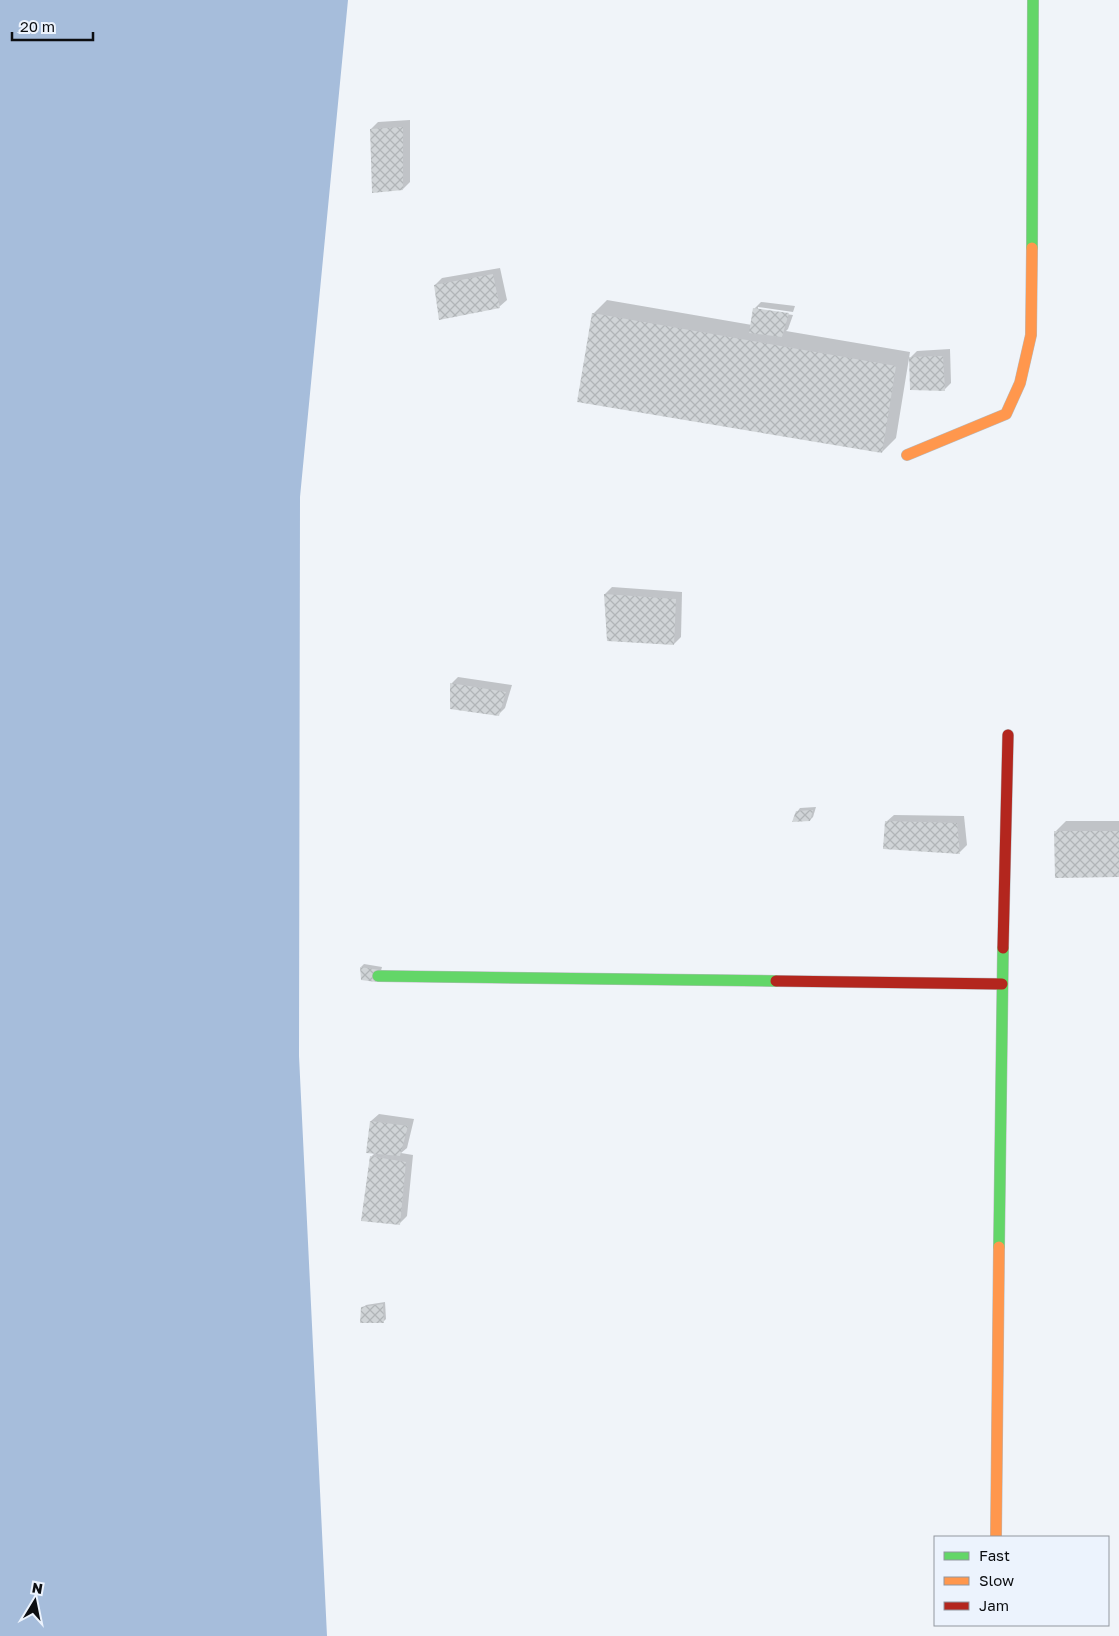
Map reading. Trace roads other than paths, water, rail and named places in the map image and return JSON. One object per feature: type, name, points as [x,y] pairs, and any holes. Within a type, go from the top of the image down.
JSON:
[{"type":"street","points":[[907,455],[939,440],[1006,414],[1020,383],[1031,335],[1033,0]]},
{"type":"street","points":[[996,1536],[1000,1092],[1008,735]]},
{"type":"street","points":[[378,976],[1002,984]]},
{"type":"water","points":[[0,0],[348,0],[300,497],[299,1056],[327,1636],[0,1636]]}]
